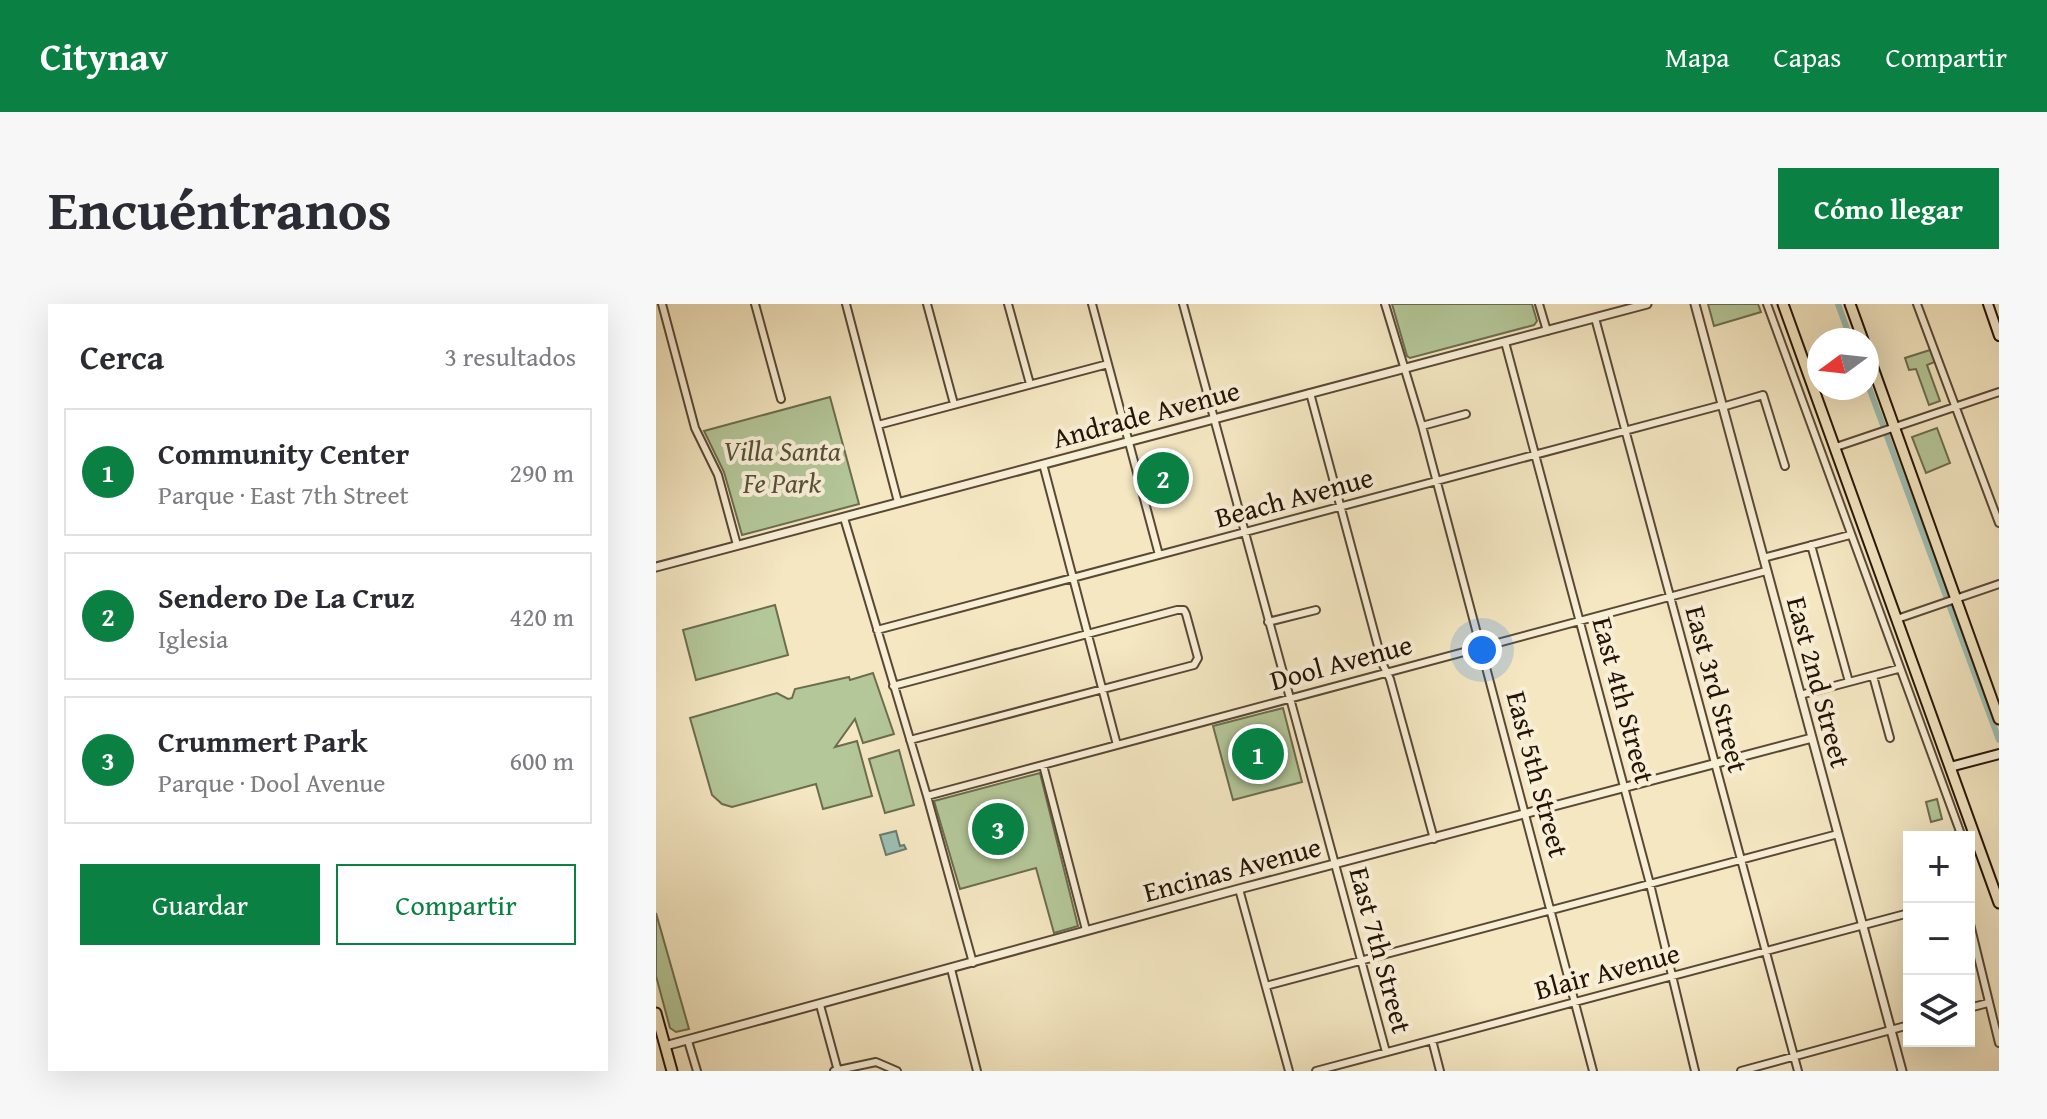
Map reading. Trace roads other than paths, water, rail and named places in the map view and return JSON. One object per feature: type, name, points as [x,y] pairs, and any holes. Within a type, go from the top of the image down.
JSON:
[{"type":"main road","points":[[1783,304],[1999,903]]},
{"type":"main road","points":[[1850,304],[1859,328]]},
{"type":"main road","points":[[1988,304],[1999,336]]},
{"type":"main road","points":[[1879,384],[1999,719]]},
{"type":"main road","points":[[1950,767],[1999,754]]},
{"type":"main road","points":[[1963,804],[1971,815],[1999,890]]},
{"type":"main road","points":[[656,1013],[672,1071]]},
{"type":"street","points":[[662,304],[695,428],[718,475],[737,545]]},
{"type":"street","points":[[755,304],[781,399]]},
{"type":"street","points":[[846,304],[898,502]]},
{"type":"street","points":[[927,304],[954,404]]},
{"type":"street","points":[[1008,304],[1030,384]]},
{"type":"street","points":[[1092,304],[1159,555]]},
{"type":"street","name":"East 7th Street","points":[[1183,304],[1386,1052]]},
{"type":"street","name":"East 5th Street","points":[[1385,304],[1437,481],[1593,1071]]},
{"type":"street","points":[[1539,304],[1547,331]]},
{"type":"street","name":"Andrade Avenue","points":[[656,567],[1647,304]]},
{"type":"street","name":"East 2nd Street","points":[[1695,304],[1902,1071]]},
{"type":"street","points":[[1767,304],[1960,831]]},
{"type":"street","points":[[1917,304],[1999,523]]},
{"type":"street","name":"East 3rd Street","points":[[1595,318],[1798,1071]]},
{"type":"street","name":"East 4th Street","points":[[1505,342],[1674,976],[1695,1071]]},
{"type":"street","points":[[878,425],[1108,364]]},
{"type":"street","points":[[1836,447],[1999,392]]},
{"type":"street","points":[[1310,393],[1434,839]]},
{"type":"street","name":"Beach Avenue","points":[[877,630],[1763,395],[1785,466]]},
{"type":"street","points":[[1422,426],[1466,414]]},
{"type":"street","points":[[1043,464],[1117,745]]},
{"type":"street","points":[[844,518],[973,963]]},
{"type":"street","points":[[1763,558],[1850,535]]},
{"type":"street","points":[[1811,545],[1849,682]]},
{"type":"street","name":"Dool Avenue","points":[[927,796],[1766,571]]},
{"type":"street","points":[[1897,619],[1999,584]]},
{"type":"street","points":[[893,686],[1181,610],[1186,614],[1198,658],[1194,665],[910,740]]},
{"type":"street","points":[[1268,622],[1316,610]]},
{"type":"street","points":[[1800,695],[1898,669]]},
{"type":"street","points":[[1873,676],[1890,738]]},
{"type":"street","name":"Encinas Avenue","points":[[665,1046],[1086,930],[1812,738]]},
{"type":"street","points":[[1043,765],[1086,930]]},
{"type":"street","points":[[1266,986],[1838,834]]},
{"type":"street","points":[[1239,889],[1289,1071]]},
{"type":"street","name":"Blair Avenue","points":[[1316,1071],[1903,915]]},
{"type":"street","points":[[1975,946],[1999,1043]]},
{"type":"street","points":[[951,969],[977,1071]]},
{"type":"street","points":[[1975,1006],[1988,1003]]},
{"type":"street","points":[[820,1005],[836,1071],[876,1062],[897,1071]]},
{"type":"street","points":[[1741,1071],[1903,1027]]},
{"type":"street","points":[[1432,1040],[1440,1071]]},
{"type":"street","points":[[688,1041],[697,1071]]},
{"type":"water","points":[[896,831],[900,846],[904,845],[906,849],[886,855],[880,835]]},
{"type":"waterway","points":[[1838,304],[1847,328]]},
{"type":"waterway","points":[[1874,400],[1999,740]]},
{"type":"place","name":"Sendero De La Cruz","points":[[1163,478]]},
{"type":"place","name":"Community Center","points":[[1258,754]]},
{"type":"place","name":"Crummert Park","points":[[998,829]]},
{"type":"park label","name":"Villa Santa Fe Park","points":[[782,467]]}]
